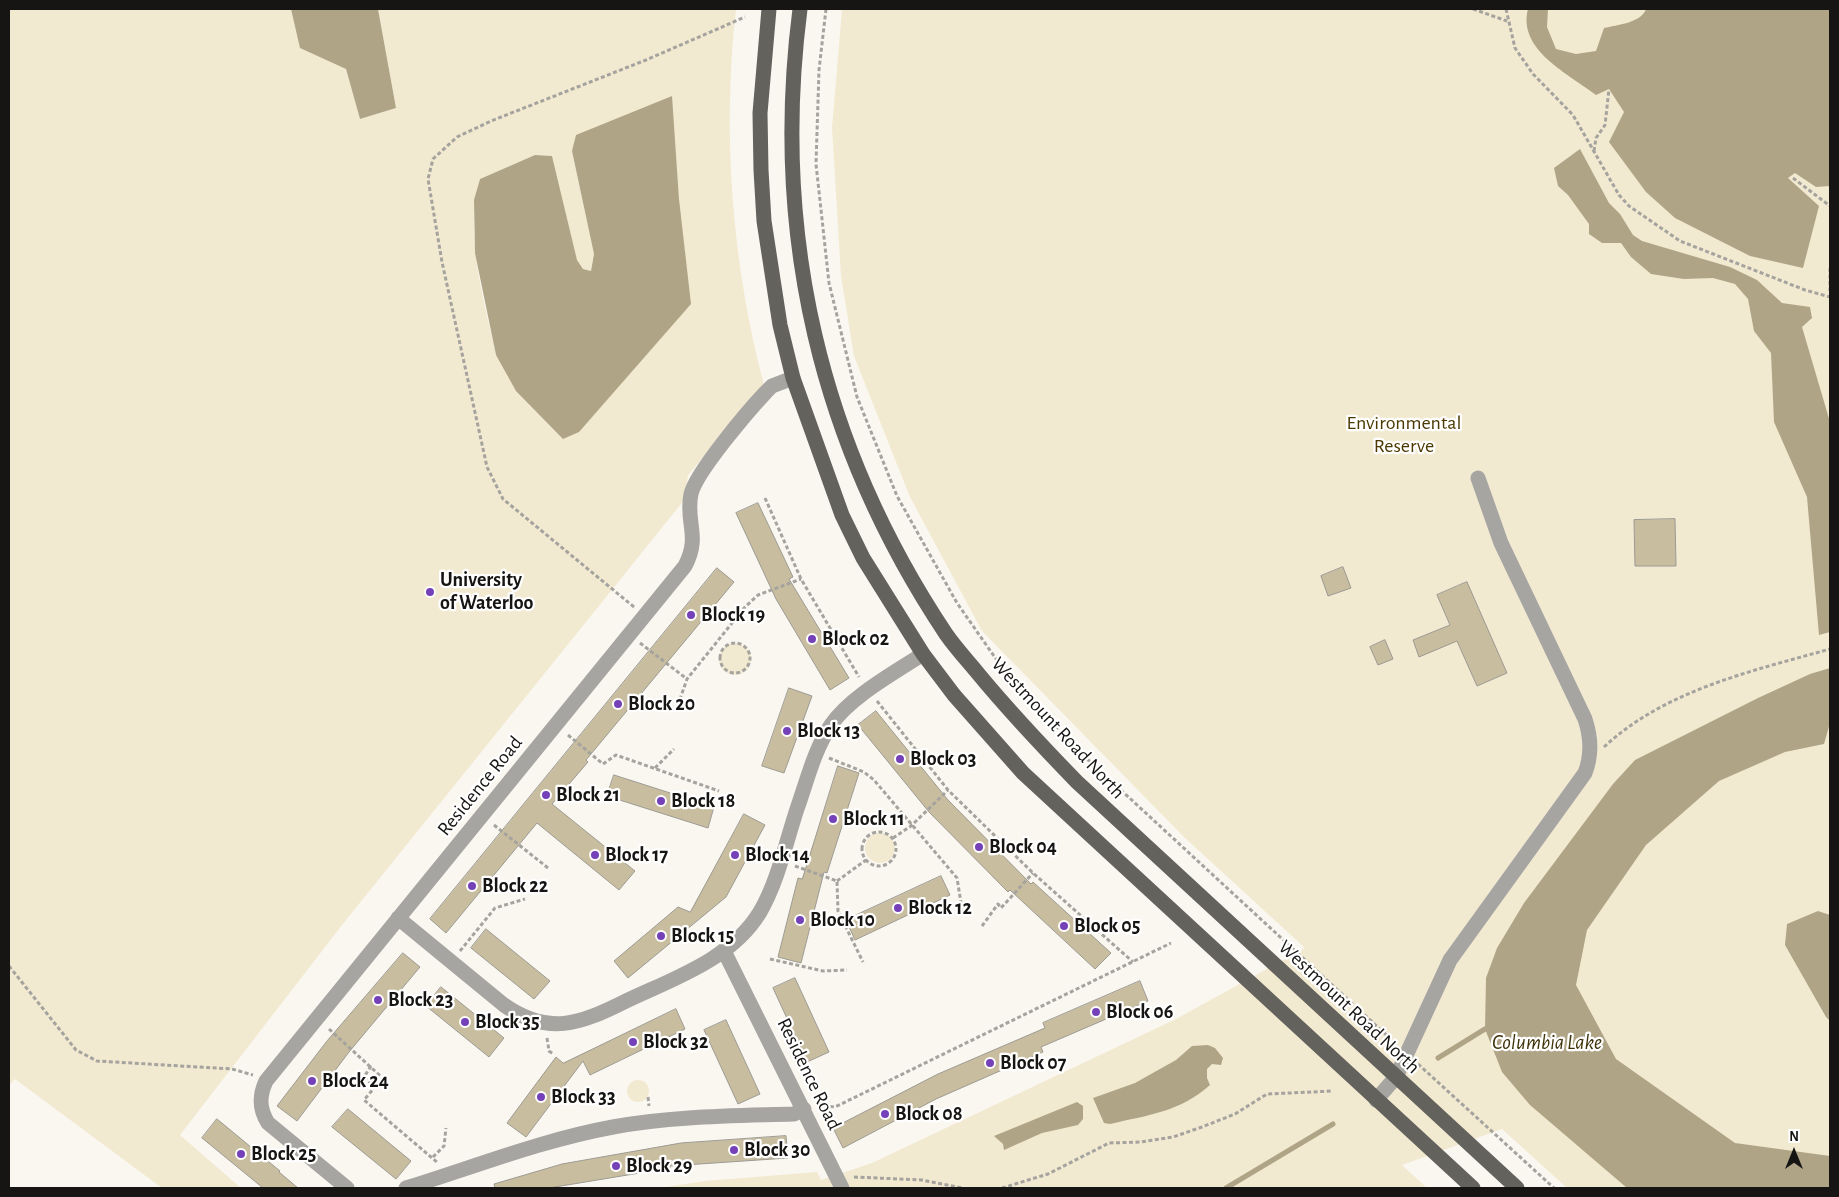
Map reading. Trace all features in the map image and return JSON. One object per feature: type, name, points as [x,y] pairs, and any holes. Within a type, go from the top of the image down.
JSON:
[{"type":"main road","points":[[769,9],[760,113],[762,199],[780,325],[793,378],[842,515],[863,558],[923,654],[954,695],[1023,773],[1473,1188]]},
{"type":"main road","name":"Westmount Road North","points":[[800,9],[791,120],[792,184],[799,255],[813,333],[834,405],[864,483],[905,567],[947,636],[1010,713],[1064,768],[1517,1188]]},
{"type":"street","name":"Residence Road","points":[[268,1079],[689,559],[694,538],[690,500],[698,476],[766,392],[772,386],[793,378]]},
{"type":"street","points":[[1376,1100],[1396,1077],[1450,960],[1585,773],[1590,762],[1590,733],[1585,719],[1501,543],[1478,478]]},
{"type":"street","points":[[398,918],[514,1012],[537,1021],[554,1024],[590,1019],[695,968],[724,951],[744,934],[759,912],[780,860],[817,751],[831,724],[850,704],[923,654]]},
{"type":"street","name":"Residence Road","points":[[724,951],[839,1182]]},
{"type":"street","points":[[268,1079],[260,1100],[268,1123],[348,1188]]},
{"type":"street","points":[[406,1188],[568,1137],[613,1127],[668,1120],[794,1114],[802,1106]]},
{"type":"path","points":[[826,9],[820,70],[816,164],[829,283],[857,397],[897,496],[957,603],[1010,677],[1084,756],[1554,1188]]},
{"type":"path","points":[[1473,9],[1507,20]]},
{"type":"path","points":[[1506,9],[1507,20],[1516,48],[1533,74],[1573,116],[1619,195],[1629,206],[1680,241],[1805,290],[1830,297]]},
{"type":"path","points":[[644,615],[503,498],[487,467],[444,272],[428,179],[433,159],[457,137],[491,121],[646,60],[745,17]]},
{"type":"path","points":[[1594,151],[1596,138],[1605,125],[1609,89]]},
{"type":"path","points":[[1793,178],[1830,206]]},
{"type":"path","points":[[1830,268],[1830,291]]},
{"type":"path","points":[[765,498],[801,579],[861,679]]},
{"type":"path","points":[[688,708],[679,702],[687,679],[745,607],[758,596],[801,579]]},
{"type":"path","points":[[629,634],[687,679]]},
{"type":"path","points":[[716,643],[724,648]]},
{"type":"path","points":[[730,644],[739,644],[747,649],[750,662],[747,668],[734,674],[724,670],[721,666],[720,658],[724,648],[730,644]]},
{"type":"path","points":[[1590,762],[1622,731],[1675,700],[1735,675],[1830,649]]},
{"type":"path","points":[[876,700],[948,790],[1033,873],[1133,962]]},
{"type":"path","points":[[555,725],[603,764],[616,755],[719,790]]},
{"type":"path","points":[[655,768],[674,749]]},
{"type":"path","points":[[826,757],[869,775],[957,878],[963,915]]},
{"type":"path","points":[[893,838],[911,826],[948,790]]},
{"type":"path","points":[[489,821],[548,868]]},
{"type":"path","points":[[873,832],[884,832],[893,838],[897,849],[892,860],[882,866],[876,866],[866,860],[862,849],[868,835],[873,832]]},
{"type":"path","points":[[780,860],[838,881]]},
{"type":"path","points":[[838,881],[866,860]]},
{"type":"path","points":[[982,926],[998,904],[1001,908],[1033,873]]},
{"type":"path","points":[[838,881],[838,911],[863,962]]},
{"type":"path","points":[[459,951],[495,908],[525,899]]},
{"type":"path","points":[[802,1106],[835,1107],[1171,943]]},
{"type":"path","points":[[770,959],[822,970],[847,970]]},
{"type":"path","points":[[9,966],[76,1050],[97,1061],[232,1069],[268,1079]]},
{"type":"path","points":[[317,1019],[388,1083]]},
{"type":"path","points":[[548,1035],[549,1051],[553,1054]]},
{"type":"path","points":[[371,1066],[364,1077],[375,1086],[364,1100],[438,1161],[442,1177]]},
{"type":"path","points":[[1002,1188],[1048,1174],[1108,1143],[1141,1142],[1173,1137],[1202,1127],[1236,1114],[1267,1094],[1333,1091]]},
{"type":"path","points":[[433,1157],[444,1146],[446,1128]]},
{"type":"path","points":[[839,1182],[922,1180],[962,1188]]},
{"type":"green space","points":[[9,9],[291,9],[301,48],[346,69],[360,119],[396,108],[378,9],[736,9],[730,103],[730,151],[733,198],[737,246],[744,293],[764,385],[688,475],[685,499],[342,925],[180,1135],[241,1188],[162,1188],[15,1079],[9,1085]],"holes":[[[671,96],[679,199],[496,355],[481,289],[475,245],[474,223],[480,179],[535,155],[552,156],[577,261],[583,269],[591,271],[594,254],[572,151]]]},
{"type":"green space","name":"Environmental Reserve","points":[[842,9],[1830,9],[1830,1188],[1567,1188],[1502,1129],[1402,1165],[1427,1188],[659,1188],[705,1181],[817,1172],[821,1180],[872,1163],[1176,1019],[1305,948],[1185,838],[982,631],[910,497],[854,356],[841,276],[832,128]]},
{"type":"green space","points":[[735,643],[746,648],[751,659],[746,670],[735,675],[724,670],[719,659],[724,648]]},
{"type":"green space","points":[[880,833],[886,834],[894,842],[894,854],[886,862],[880,863],[874,862],[866,854],[865,848],[866,842],[874,834]]},
{"type":"green space","points":[[638,1080],[646,1083],[649,1091],[646,1099],[638,1102],[630,1099],[627,1091],[630,1083]]},
{"type":"water","points":[[291,9],[378,9],[396,108],[360,119],[346,69],[300,48]]},
{"type":"water","points":[[1528,9],[1548,9],[1547,27],[1556,49],[1576,54],[1596,51],[1604,28],[1634,20],[1643,14],[1646,9],[1830,9],[1830,186],[1816,187],[1795,173],[1788,178],[1819,206],[1803,268],[1750,256],[1675,218],[1646,192],[1609,142],[1624,112],[1609,89],[1596,95],[1548,60],[1530,37],[1527,24]]},
{"type":"water","points":[[672,96],[679,199],[691,304],[579,432],[563,439],[516,391],[496,355],[475,253],[474,200],[480,179],[535,155],[552,156],[577,260],[583,269],[591,271],[594,254],[572,151],[576,135]]},
{"type":"water","points":[[1580,149],[1609,203],[1620,214],[1633,235],[1642,241],[1730,267],[1757,280],[1782,303],[1810,307],[1812,318],[1802,327],[1830,422],[1830,632],[1819,635],[1807,497],[1774,422],[1771,353],[1754,331],[1748,299],[1735,284],[1713,278],[1684,279],[1651,274],[1631,257],[1621,243],[1602,243],[1589,234],[1589,224],[1568,195],[1558,186],[1554,168]]},
{"type":"water","name":"Columbia Lake","points":[[1830,668],[1830,723],[1824,744],[1785,752],[1719,781],[1646,845],[1587,930],[1576,985],[1616,1059],[1735,1143],[1830,1156],[1830,1188],[1627,1188],[1530,1105],[1502,1072],[1485,1029],[1486,978],[1497,948],[1524,903],[1613,784],[1635,760],[1758,698],[1810,674]]},
{"type":"water","points":[[1818,911],[1830,915],[1830,1021],[1785,945],[1787,924]]},
{"type":"water","points":[[1208,1045],[1215,1048],[1223,1058],[1221,1065],[1212,1064],[1207,1069],[1207,1078],[1210,1085],[1199,1094],[1175,1107],[1150,1115],[1110,1124],[1104,1123],[1093,1098],[1135,1083],[1176,1060],[1192,1046]]},
{"type":"water","points":[[1077,1102],[1083,1106],[1083,1119],[1078,1125],[1042,1133],[1004,1150],[1003,1144],[994,1136]]},
{"type":"building","points":[[758,503],[793,577],[789,579],[849,678],[830,690],[776,599],[736,513]]},
{"type":"building","points":[[1675,519],[1676,566],[1635,566],[1634,520]]},
{"type":"building","points":[[1343,567],[1351,588],[1328,596],[1321,576]]},
{"type":"building","points":[[717,568],[734,582],[586,760],[588,762],[552,804],[635,871],[619,890],[537,823],[446,933],[430,919]]},
{"type":"building","points":[[1467,582],[1507,673],[1477,686],[1457,641],[1419,657],[1413,640],[1450,625],[1437,595]]},
{"type":"building","points":[[1385,640],[1393,659],[1378,665],[1370,647]]},
{"type":"building","name":"Block 13","points":[[789,688],[812,696],[784,773],[762,766]]},
{"type":"building","points":[[876,711],[948,800],[1031,884],[1033,882],[1111,953],[1095,969],[1010,890],[1008,892],[929,812],[858,725]]},
{"type":"building","points":[[838,766],[859,773],[827,873],[824,872],[801,963],[778,957],[798,878],[802,879]]},
{"type":"building","name":"Block 18","points":[[614,775],[714,807],[708,828],[607,796]]},
{"type":"building","points":[[744,814],[765,825],[726,897],[628,978],[614,961],[678,907],[690,912]]},
{"type":"building","name":"Block 12","points":[[941,876],[950,895],[855,940],[846,920]]},
{"type":"building","points":[[486,929],[550,981],[534,999],[471,948]]},
{"type":"building","points":[[403,953],[420,967],[349,1052],[297,1121],[277,1106],[327,1041]]},
{"type":"building","points":[[795,978],[829,1052],[807,1062],[773,988]]},
{"type":"building","points":[[1140,981],[1148,1001],[1041,1047],[1043,1052],[936,1099],[843,1148],[833,1128],[938,1074],[1045,1028],[1043,1023]]},
{"type":"building","name":"Block 35","points":[[441,987],[504,1038],[489,1057],[426,1006]]},
{"type":"building","points":[[676,1009],[685,1029],[590,1075],[583,1061],[526,1137],[507,1123],[556,1057],[563,1063]]},
{"type":"building","points":[[726,1020],[760,1094],[738,1104],[704,1030]]},
{"type":"building","points":[[348,1109],[411,1161],[396,1179],[332,1127]]},
{"type":"building","name":"Block 25","points":[[217,1119],[298,1188],[263,1188],[202,1138]]},
{"type":"building","points":[[786,1136],[788,1158],[670,1166],[670,1168],[549,1188],[495,1188],[494,1184],[562,1164],[681,1143]]},
{"type":"waterway","points":[[1438,1058],[1485,1029]]},
{"type":"waterway","points":[[1226,1188],[1333,1124]]},
{"type":"place","name":"University of Waterloo","points":[[430,592]]},
{"type":"place","name":"Block 19","points":[[691,615]]},
{"type":"place","name":"Block 02","points":[[812,639]]},
{"type":"place","name":"Block 20","points":[[618,704]]},
{"type":"place","name":"Block 13","points":[[787,731]]},
{"type":"place","name":"Block 03","points":[[900,759]]},
{"type":"place","name":"Block 21","points":[[546,795]]},
{"type":"place","name":"Block 18","points":[[661,801]]},
{"type":"place","name":"Block 11","points":[[833,819]]},
{"type":"place","name":"Block 04","points":[[979,847]]},
{"type":"place","name":"Block 17","points":[[595,855]]},
{"type":"place","name":"Block 14","points":[[735,855]]},
{"type":"place","name":"Block 22","points":[[472,886]]},
{"type":"place","name":"Block 12","points":[[898,908]]},
{"type":"place","name":"Block 10","points":[[800,920]]},
{"type":"place","name":"Block 05","points":[[1064,926]]},
{"type":"place","name":"Block 15","points":[[661,936]]},
{"type":"place","name":"Block 23","points":[[378,1000]]},
{"type":"place","name":"Block 06","points":[[1096,1012]]},
{"type":"place","name":"Block 35","points":[[465,1022]]},
{"type":"place","name":"Block 32","points":[[633,1042]]},
{"type":"place","name":"Block 07","points":[[990,1063]]},
{"type":"place","name":"Block 24","points":[[312,1081]]},
{"type":"place","name":"Block 33","points":[[541,1097]]},
{"type":"place","name":"Block 08","points":[[885,1114]]},
{"type":"place","name":"Block 30","points":[[734,1150]]},
{"type":"place","name":"Block 25","points":[[241,1154]]},
{"type":"place","name":"Block 29","points":[[616,1166]]}]
